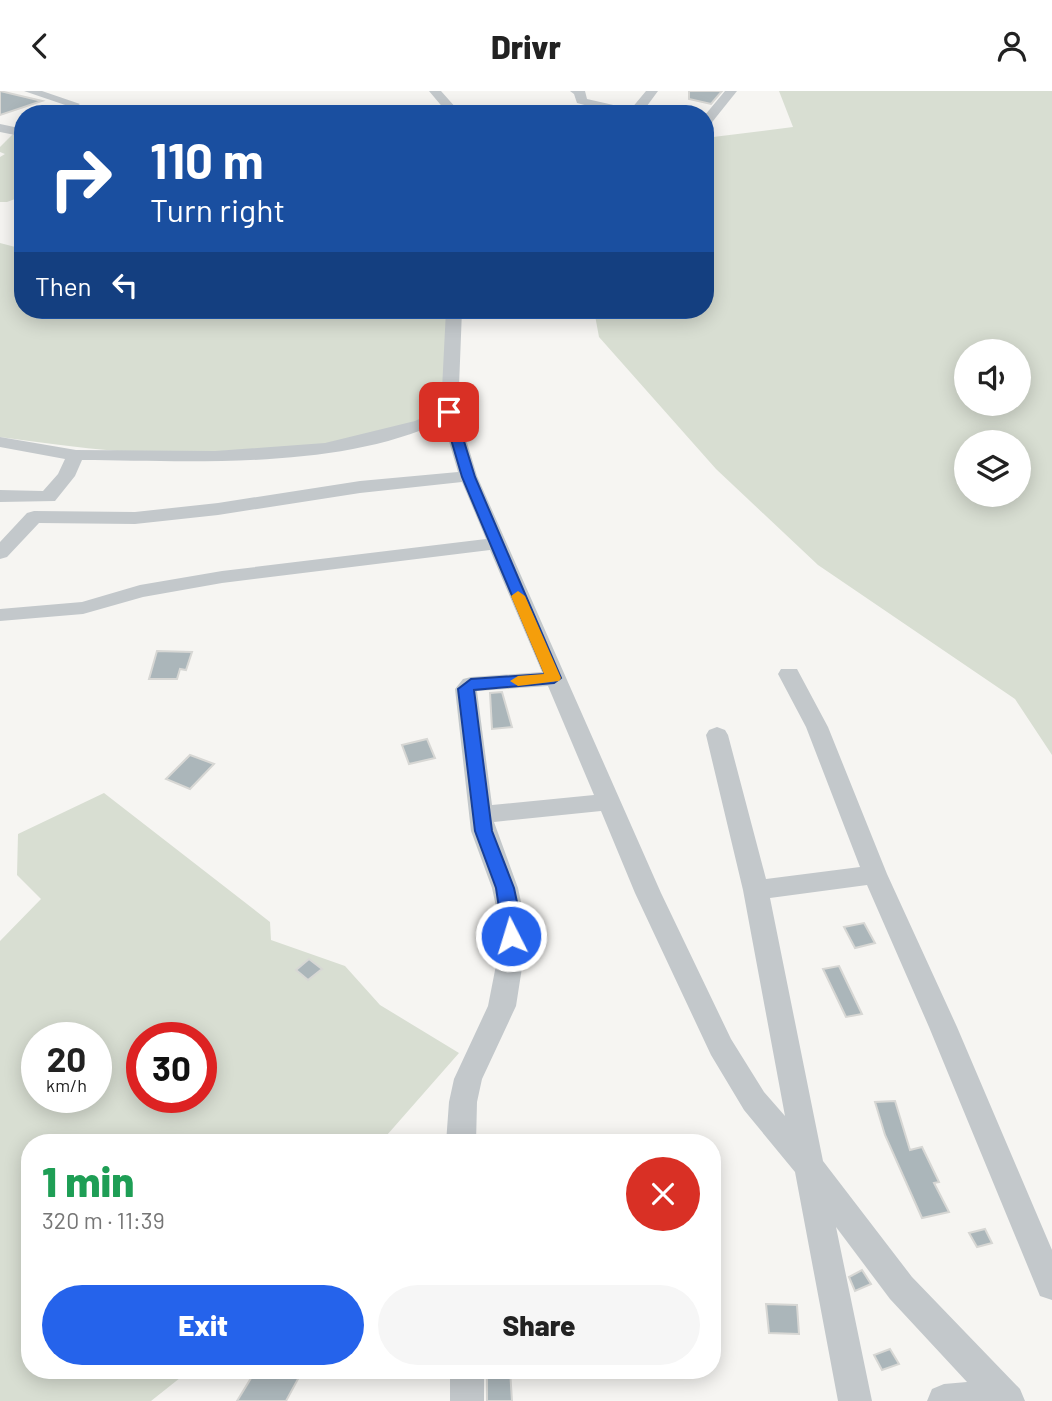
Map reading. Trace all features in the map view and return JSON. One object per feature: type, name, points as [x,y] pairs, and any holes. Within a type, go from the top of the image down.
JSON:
[{"type":"street","points":[[30,91],[74,104]]},
{"type":"street","points":[[435,91],[447,105]]},
{"type":"street","points":[[576,91],[580,92],[581,101],[597,105]]},
{"type":"street","points":[[641,105],[652,91]]},
{"type":"street","points":[[714,112],[731,91]]},
{"type":"street","points":[[454,319],[449,412],[468,477],[648,893],[721,1047],[754,1101],[809,1166],[901,1288],[1006,1399]]},
{"type":"street","points":[[0,442],[76,455],[215,456],[325,448],[396,433],[449,412]]},
{"type":"street","points":[[0,552],[34,517],[66,477],[76,455]]},
{"type":"street","points":[[34,517],[135,518],[218,509],[360,487],[468,477]]},
{"type":"street","points":[[0,496],[48,497]]},
{"type":"street","points":[[0,615],[83,608],[140,591],[222,577],[496,544]]},
{"type":"street","points":[[789,674],[817,727],[875,874],[943,1027],[1051,1285]]},
{"type":"street","points":[[461,1134],[463,1102],[468,1079],[502,1006],[511,955],[511,916],[505,888],[483,831],[466,689],[471,684],[554,678]]},
{"type":"street","points":[[717,735],[756,890],[855,1401]]},
{"type":"street","points":[[481,815],[609,802]]},
{"type":"street","points":[[756,890],[875,874]]},
{"type":"street","points":[[467,1379],[467,1401]]},
{"type":"street","points":[[944,1401],[1006,1399]]},
{"type":"shaded area","points":[[779,91],[1052,91],[1052,755],[1015,699],[818,565],[716,469],[599,337],[596,319],[714,319],[714,137],[793,127]]},
{"type":"shaded area","points":[[14,133],[14,199],[7,202],[0,202],[0,157],[5,154],[0,152],[0,147]]},
{"type":"shaded area","points":[[0,243],[14,247],[14,319],[456,319],[454,399],[433,414],[385,433],[306,446],[152,453],[0,437]]},
{"type":"shaded area","points":[[104,793],[270,922],[271,940],[345,966],[380,1005],[459,1053],[388,1134],[21,1134],[21,1379],[179,1379],[151,1401],[0,1401],[0,941],[41,899],[17,875],[18,834]]},
{"type":"building","points":[[0,91],[42,101],[30,105],[14,105],[14,110],[0,115]]},
{"type":"building","points":[[689,91],[722,91],[711,104],[689,99]]},
{"type":"building","points":[[157,651],[192,652],[186,670],[180,669],[177,679],[149,679]]},
{"type":"building","points":[[502,692],[512,727],[492,729],[490,693]]},
{"type":"building","points":[[427,739],[435,758],[409,764],[402,745]]},
{"type":"building","points":[[190,755],[214,764],[190,789],[166,779]]},
{"type":"building","points":[[864,923],[875,943],[855,948],[844,927]]},
{"type":"building","points":[[309,959],[322,969],[308,980],[296,970]]},
{"type":"building","points":[[839,966],[862,1014],[846,1017],[823,969]]},
{"type":"building","points":[[895,1101],[910,1150],[922,1147],[939,1182],[934,1183],[949,1212],[922,1218],[885,1135],[875,1102]]},
{"type":"building","points":[[985,1229],[992,1243],[977,1247],[969,1233]]},
{"type":"building","points":[[862,1270],[871,1284],[855,1291],[849,1277]]},
{"type":"building","points":[[766,1304],[797,1305],[799,1334],[769,1333]]},
{"type":"building","points":[[890,1349],[899,1364],[882,1370],[874,1355]]},
{"type":"building","points":[[250,1379],[298,1379],[286,1401],[237,1401]]},
{"type":"building","points":[[487,1379],[511,1379],[512,1401],[487,1401]]},
{"type":"slow traffic","points":[[518,596],[554,678],[518,681]]},
{"type":"route","points":[[449,412],[468,477],[554,678],[471,684],[466,689],[483,831],[505,888],[511,916],[511,936]]}]
